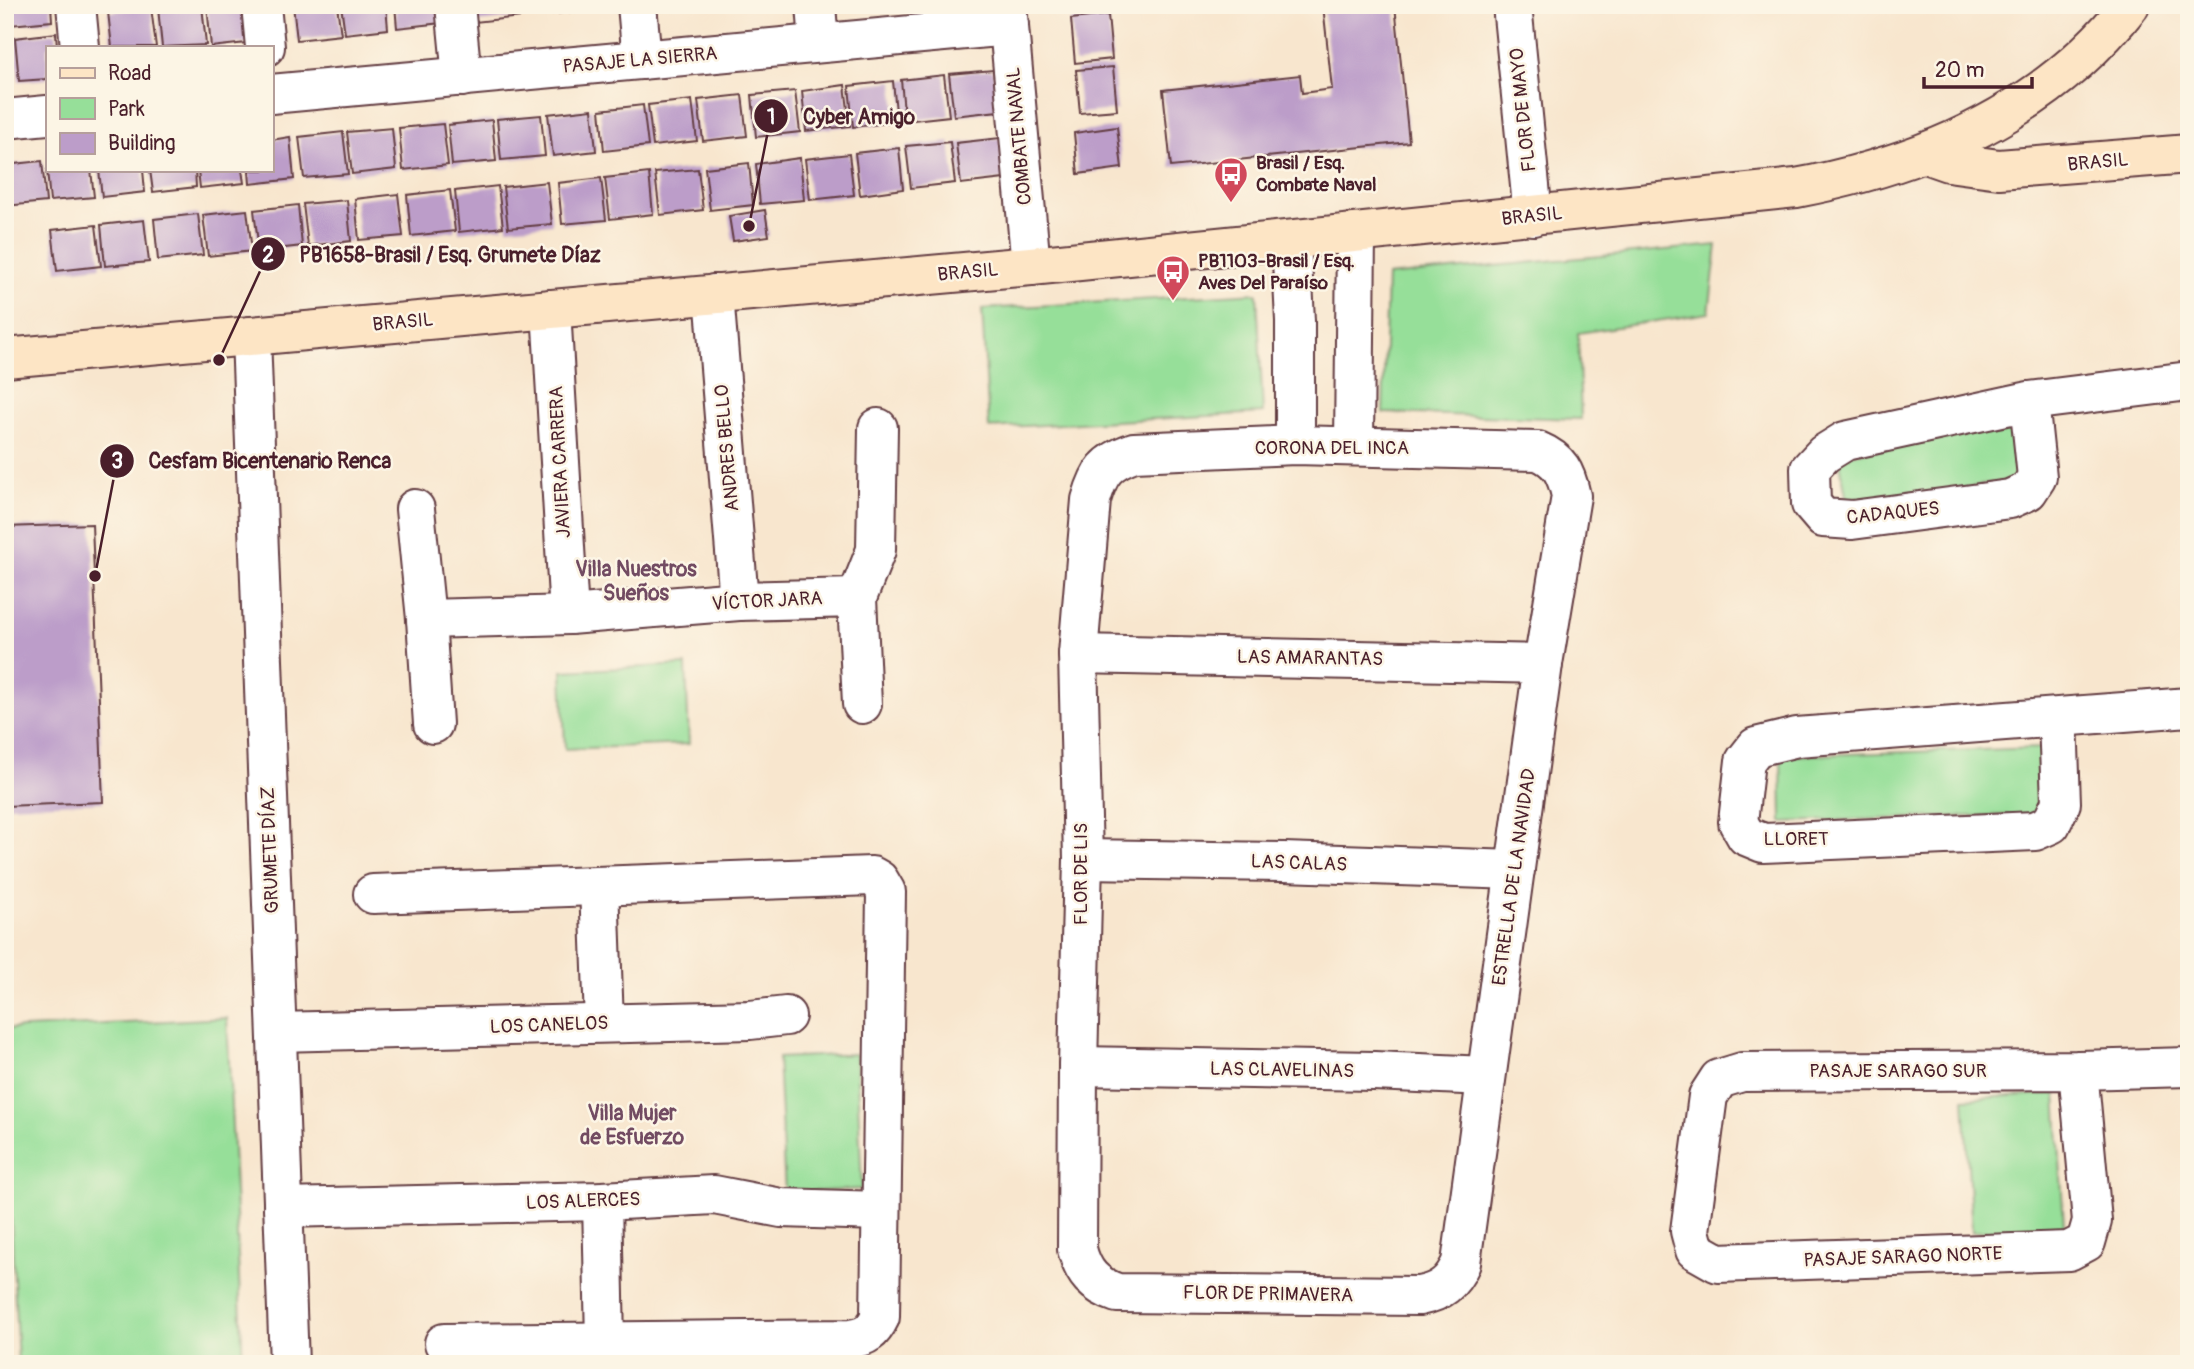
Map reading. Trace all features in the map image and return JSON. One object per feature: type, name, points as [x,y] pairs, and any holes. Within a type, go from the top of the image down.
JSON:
[{"type":"main road","name":"BRASIL","points":[[5,358],[1031,266],[1796,188],[1840,180],[1925,153],[1964,137],[2038,94],[2090,50],[2130,5]]},
{"type":"main road","name":"BRASIL","points":[[1925,153],[1948,162],[1999,169],[2189,154]]},
{"type":"street","points":[[76,5],[80,46]]},
{"type":"street","points":[[261,5],[265,46]]},
{"type":"street","points":[[455,5],[462,76]]},
{"type":"street","points":[[637,5],[642,60]]},
{"type":"street","points":[[816,5],[819,43]]},
{"type":"street","name":"FLOR DE MAYO","points":[[1512,5],[1533,216]]},
{"type":"street","name":"PASAJE LA SIERRA","points":[[273,94],[819,43],[1008,15]]},
{"type":"street","name":"COMBATE NAVAL","points":[[1008,15],[1031,266]]},
{"type":"street","points":[[5,119],[46,115]]},
{"type":"street","points":[[1354,446],[1356,233]]},
{"type":"street","points":[[1291,240],[1295,445]]},
{"type":"street","name":"ANDRES BELLO","points":[[714,294],[739,601]]},
{"type":"street","name":"JAVIERA CARRERA","points":[[551,309],[569,615]]},
{"type":"street","name":"GRUMETE DÍAZ","points":[[251,336],[294,1032],[284,1208],[289,1364]]},
{"type":"street","name":"CADAQUES","points":[[2029,401],[2037,477],[2028,491],[2010,499],[1852,520],[1823,518],[1811,504],[1810,469],[1824,454],[1845,441],[2029,401],[2189,381]]},
{"type":"street","points":[[862,705],[857,598],[876,550],[878,428]]},
{"type":"street","name":"CORONA DEL INCA","points":[[1103,470],[1117,458],[1134,452],[1295,445],[1538,451],[1550,456],[1562,466]]},
{"type":"street","name":"ESTRELLA DE LA NAVIDAD","points":[[1447,1285],[1461,1263],[1543,664],[1571,496],[1562,466]]},
{"type":"street","name":"FLOR DE LIS","points":[[1090,1279],[1081,1265],[1077,1249],[1083,859],[1078,654],[1091,500],[1095,484],[1103,470]]},
{"type":"street","points":[[415,509],[433,724]]},
{"type":"street","name":"VÍCTOR JARA","points":[[426,619],[569,615],[739,601],[857,598]]},
{"type":"street","name":"LAS AMARANTAS","points":[[1078,654],[1543,664]]},
{"type":"street","name":"LLORET","points":[[2058,718],[2061,803],[2051,824],[2035,831],[1763,843],[1746,835],[1738,822],[1745,761],[1756,747],[1797,737],[2189,707]]},
{"type":"street","name":"LAS CALAS","points":[[1083,859],[1284,862],[1516,870]]},
{"type":"street","points":[[373,894],[872,876],[884,885],[887,899],[880,1317],[871,1332],[862,1337],[444,1343]]},
{"type":"street","points":[[599,886],[604,1023]]},
{"type":"street","name":"LOS CANELOS","points":[[294,1032],[750,1020],[786,1016]]},
{"type":"street","name":"LAS CLAVELINAS","points":[[1078,1066],[1374,1071],[1486,1076]]},
{"type":"street","name":"PASAJE SARAGO SUR","points":[[1718,1264],[1695,1250],[1690,1231],[1708,1096],[1719,1079],[1742,1072],[2189,1067]]},
{"type":"street","name":"PASAJE SARAGO NORTE","points":[[1718,1264],[2069,1251],[2086,1242],[2092,1221],[2078,1070]]},
{"type":"street","name":"LOS ALERCES","points":[[284,1208],[602,1201],[714,1195],[781,1209],[881,1211]]},
{"type":"street","points":[[602,1201],[605,1342]]},
{"type":"street","name":"FLOR DE PRIMAVERA","points":[[1090,1279],[1102,1288],[1117,1293],[1419,1296],[1434,1293],[1447,1285]]},
{"type":"green space","points":[[1717,245],[1709,313],[1578,333],[1581,419],[1383,413],[1387,276]]},
{"type":"green space","points":[[1257,293],[1263,413],[989,428],[982,309]]},
{"type":"green space","points":[[2015,426],[2024,478],[1848,508],[1839,456]]},
{"type":"green space","points":[[686,665],[689,744],[565,749],[562,671]]},
{"type":"green space","points":[[2042,748],[2043,814],[1782,822],[1781,756]]},
{"type":"green space","points":[[227,1018],[243,1364],[18,1364],[5,1088],[5,1029]]},
{"type":"green space","points":[[856,1054],[862,1189],[785,1193],[778,1058]]},
{"type":"green space","points":[[2056,1093],[2064,1226],[1972,1232],[1964,1099]]},
{"type":"building","points":[[9,5],[51,5],[52,21],[10,25]]},
{"type":"building","points":[[202,5],[206,45],[162,46],[158,8]]},
{"type":"building","points":[[207,5],[251,5],[255,42],[211,46]]},
{"type":"building","points":[[293,5],[337,5],[341,35],[297,40]]},
{"type":"building","points":[[341,5],[386,5],[388,29],[345,34]]},
{"type":"building","points":[[395,5],[439,5],[441,23],[397,28]]},
{"type":"building","points":[[474,5],[518,5],[520,17],[475,22]]},
{"type":"building","points":[[525,5],[570,5],[570,12],[527,17]]},
{"type":"building","points":[[1070,5],[1107,5],[1107,9],[1071,12]]},
{"type":"building","points":[[1323,5],[1395,5],[1409,142],[1171,167],[1163,90],[1300,75],[1302,93],[1332,89]]},
{"type":"building","points":[[151,7],[156,46],[112,46],[108,12]]},
{"type":"building","points":[[1108,15],[1112,59],[1075,63],[1071,19]]},
{"type":"building","points":[[56,33],[57,46],[46,46],[46,79],[19,81],[15,38]]},
{"type":"building","points":[[1113,67],[1117,110],[1080,113],[1076,70]]},
{"type":"building","points":[[993,70],[998,111],[954,116],[949,74]]},
{"type":"building","points":[[944,75],[949,116],[905,121],[901,80]]},
{"type":"building","points":[[893,81],[897,122],[853,127],[849,86]]},
{"type":"building","points":[[845,85],[850,126],[806,131],[802,91]]},
{"type":"building","points":[[795,91],[800,132],[756,137],[752,95]]},
{"type":"building","points":[[742,95],[747,136],[703,141],[698,100]]},
{"type":"building","points":[[692,100],[697,141],[653,146],[648,105]]},
{"type":"building","points":[[643,105],[648,146],[604,151],[600,110]]},
{"type":"building","points":[[592,109],[596,151],[553,156],[548,114]]},
{"type":"building","points":[[541,115],[545,156],[501,160],[497,119]]},
{"type":"building","points":[[492,120],[496,161],[452,165],[448,125]]},
{"type":"building","points":[[443,124],[448,165],[403,170],[399,128]]},
{"type":"building","points":[[1117,127],[1122,168],[1078,174],[1074,133]]},
{"type":"building","points":[[392,128],[396,169],[352,174],[347,132]]},
{"type":"building","points":[[343,132],[348,174],[304,178],[299,137]]},
{"type":"building","points":[[290,137],[294,179],[250,184],[249,172],[273,172],[273,140]]},
{"type":"building","points":[[1000,138],[1004,179],[961,184],[956,143]]},
{"type":"building","points":[[950,142],[955,183],[911,188],[906,146]]},
{"type":"building","points":[[899,148],[903,189],[860,195],[855,153]]},
{"type":"building","points":[[849,154],[854,195],[810,200],[805,159]]},
{"type":"building","points":[[800,158],[804,200],[760,204],[756,164]]},
{"type":"building","points":[[42,161],[46,202],[5,206],[5,165]]},
{"type":"building","points":[[749,163],[753,205],[710,210],[705,168]]},
{"type":"building","points":[[698,169],[703,210],[660,215],[655,173]]},
{"type":"building","points":[[47,172],[91,172],[94,197],[50,201]]},
{"type":"building","points":[[99,172],[143,172],[145,192],[102,197]]},
{"type":"building","points":[[150,172],[195,172],[196,187],[153,192]]},
{"type":"building","points":[[198,172],[242,172],[244,183],[200,188]]},
{"type":"building","points":[[649,173],[653,214],[610,219],[605,178]]},
{"type":"building","points":[[601,178],[606,220],[562,224],[558,183]]},
{"type":"building","points":[[547,182],[552,224],[508,228],[503,187]]},
{"type":"building","points":[[498,186],[503,227],[459,232],[455,191]]},
{"type":"building","points":[[450,190],[455,231],[411,236],[407,195]]},
{"type":"building","points":[[398,194],[403,236],[359,240],[355,199]]},
{"type":"building","points":[[347,200],[351,241],[308,246],[303,204]]},
{"type":"building","points":[[298,205],[302,246],[259,251],[254,210]]},
{"type":"building","points":[[247,210],[252,251],[208,256],[203,215]]},
{"type":"building","points":[[765,210],[769,236],[733,241],[729,216]]},
{"type":"building","points":[[198,214],[203,255],[158,260],[154,219]]},
{"type":"building","points":[[144,220],[149,262],[105,266],[101,225]]},
{"type":"building","points":[[96,225],[101,266],[57,271],[52,230]]},
{"type":"building","points":[[92,524],[103,802],[5,806],[5,527]]},
{"type":"place","name":"Brasil / Esq. Combate Naval","points":[[1231,204]]},
{"type":"place","name":"Cyber Amigo","points":[[749,226]]},
{"type":"place","name":"PB1103-Brasil / Esq. Aves Del Paraíso","points":[[1173,302]]},
{"type":"place","name":"PB1658-Brasil / Esq. Grumete Díaz","points":[[219,360]]},
{"type":"place","name":"Cesfam Bicentenario Renca","points":[[95,576]]},
{"type":"district","name":"Villa Nuestros Sueños","points":[[636,581]]},
{"type":"district","name":"Villa Mujer de Esfuerzo","points":[[632,1125]]}]
